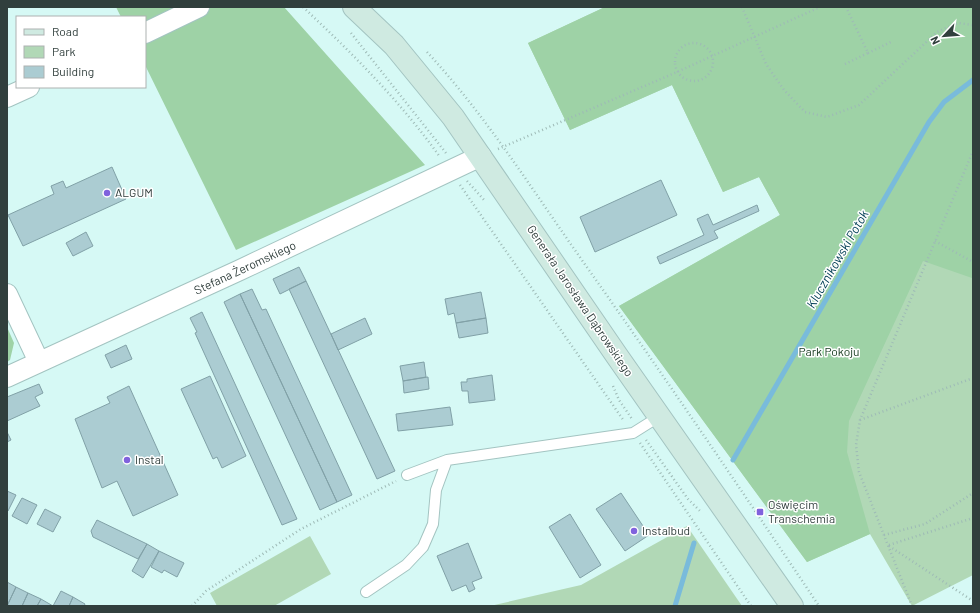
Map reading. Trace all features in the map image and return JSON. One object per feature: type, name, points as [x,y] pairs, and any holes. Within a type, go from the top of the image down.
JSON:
[{"type":"street","points":[[146,33],[199,7]]},
{"type":"street","name":"Generała Jarosława Dąbrowskiego","points":[[354,7],[394,45],[454,118],[792,606]]},
{"type":"street","points":[[7,97],[27,88]]},
{"type":"street","name":"Stefana Żeromskiego","points":[[7,377],[232,274],[481,156]]},
{"type":"street","points":[[7,294],[39,362]]},
{"type":"lane","points":[[407,475],[447,460],[633,433],[660,416]]},
{"type":"lane","points":[[366,592],[406,565],[422,548],[433,524],[436,490],[447,460]]},
{"type":"path","points":[[303,7],[362,63],[391,94],[454,170]]},
{"type":"path","points":[[742,7],[766,64],[784,90],[805,112],[827,117],[859,105],[937,32],[958,23],[973,25]]},
{"type":"path","points":[[481,156],[677,72],[820,7]]},
{"type":"path","points":[[846,7],[868,53]]},
{"type":"path","points":[[350,31],[454,170],[751,606]]},
{"type":"path","points":[[845,64],[891,42]]},
{"type":"path","points":[[698,43],[704,46],[712,56],[712,68],[704,78],[693,81],[687,80],[677,72],[675,59],[676,53],[686,44],[698,43]]},
{"type":"path","points":[[424,49],[454,82],[504,147],[627,323],[819,606]]},
{"type":"path","points":[[912,606],[859,472],[856,445],[860,420],[973,151]]},
{"type":"path","points":[[935,241],[973,262]]},
{"type":"path","points":[[860,420],[973,378]]},
{"type":"path","points":[[192,606],[206,591],[302,529],[407,475]]},
{"type":"path","points":[[884,535],[925,524],[973,492]]},
{"type":"path","points":[[888,546],[973,518]]},
{"type":"path","points":[[888,546],[973,601]]},
{"type":"green space","points":[[116,7],[284,7],[425,165],[236,250],[146,67],[146,16],[120,16]]},
{"type":"green space","name":"Park Pokoju","points":[[605,7],[973,7],[973,575],[912,606],[870,534],[807,562],[619,306],[780,215],[759,177],[723,192],[672,85],[570,130],[528,43]]},
{"type":"green space","name":"Park Pokoju","points":[[605,7],[973,7],[973,285],[972,278],[923,261],[849,421],[847,452],[870,534],[807,562],[619,306],[780,215],[759,177],[723,192],[672,85],[570,130],[528,43]]},
{"type":"green space","points":[[7,327],[14,343],[10,360],[7,362]]},
{"type":"green space","points":[[687,526],[742,606],[490,606],[581,585]]},
{"type":"green space","points":[[310,536],[331,574],[274,606],[217,606],[210,593]]},
{"type":"building","points":[[112,167],[126,199],[23,246],[8,215],[54,194],[51,186],[63,181],[66,188]]},
{"type":"building","points":[[661,180],[677,215],[595,252],[580,217]]},
{"type":"building","points":[[757,205],[759,211],[714,231],[718,238],[660,264],[657,257],[704,235],[697,219],[708,214],[713,225]]},
{"type":"building","points":[[86,232],[93,246],[73,256],[66,243]]},
{"type":"building","points":[[299,267],[306,281],[280,294],[273,279]]},
{"type":"building","points":[[306,281],[395,471],[377,479],[289,289]]},
{"type":"building","points":[[252,289],[262,310],[266,309],[352,495],[337,502],[240,294]]},
{"type":"building","points":[[481,292],[486,318],[456,323],[454,313],[448,315],[445,299]]},
{"type":"building","points":[[240,294],[337,502],[320,510],[224,302]]},
{"type":"building","points":[[202,312],[297,519],[282,525],[195,333],[197,332],[190,318]]},
{"type":"building","points":[[365,318],[372,334],[338,350],[331,334]]},
{"type":"building","points":[[486,318],[488,333],[459,338],[456,323]]},
{"type":"building","points":[[126,345],[132,359],[111,368],[105,355]]},
{"type":"building","points":[[424,362],[426,377],[403,381],[400,366]]},
{"type":"building","points":[[492,375],[495,400],[469,403],[468,391],[462,391],[461,382],[467,382],[467,379]]},
{"type":"building","points":[[210,376],[246,456],[222,468],[217,457],[213,459],[181,389]]},
{"type":"building","points":[[428,377],[429,389],[404,393],[403,381]]},
{"type":"building","points":[[39,384],[43,393],[35,397],[40,406],[7,421],[7,397]]},
{"type":"building","name":"Instal","points":[[129,386],[178,495],[133,516],[117,481],[102,488],[75,419],[110,403],[107,397]]},
{"type":"building","points":[[450,407],[453,425],[398,431],[396,414]]},
{"type":"building","points":[[7,432],[11,440],[7,442]]},
{"type":"building","points":[[7,491],[16,495],[8,511],[7,510]]},
{"type":"building","points":[[621,493],[649,535],[625,551],[596,509]]},
{"type":"building","points":[[22,498],[37,505],[27,524],[12,516]]},
{"type":"building","points":[[45,509],[61,517],[53,532],[37,524]]},
{"type":"building","points":[[570,514],[601,565],[580,578],[549,527]]},
{"type":"building","points":[[97,520],[147,544],[138,559],[93,537],[91,531]]},
{"type":"building","points":[[468,543],[482,578],[472,582],[475,589],[469,592],[466,585],[452,591],[437,556]]},
{"type":"building","points":[[147,544],[159,551],[143,578],[132,571]]},
{"type":"building","points":[[159,551],[184,563],[177,577],[164,570],[162,573],[151,567]]},
{"type":"building","points":[[7,582],[16,587],[7,606]]},
{"type":"building","points":[[16,587],[28,593],[22,606],[7,606]]},
{"type":"building","points":[[61,591],[73,597],[69,606],[53,606]]},
{"type":"building","points":[[28,593],[41,599],[37,606],[22,606]]},
{"type":"building","points":[[73,597],[85,604],[84,606],[69,606]]},
{"type":"building","points":[[41,599],[53,606],[37,606]]},
{"type":"waterway","name":"Klucznikowski Potok","points":[[733,460],[929,122],[944,102],[973,80]]},
{"type":"waterway","name":"Klucznikowski Potok","points":[[675,606],[694,543]]},
{"type":"place","name":"ALGUM","points":[[107,193]]},
{"type":"place","name":"Instal","points":[[127,460]]},
{"type":"place","name":"Oświęcim Transchemia","points":[[760,512]]},
{"type":"place","name":"Instalbud","points":[[634,531]]}]
